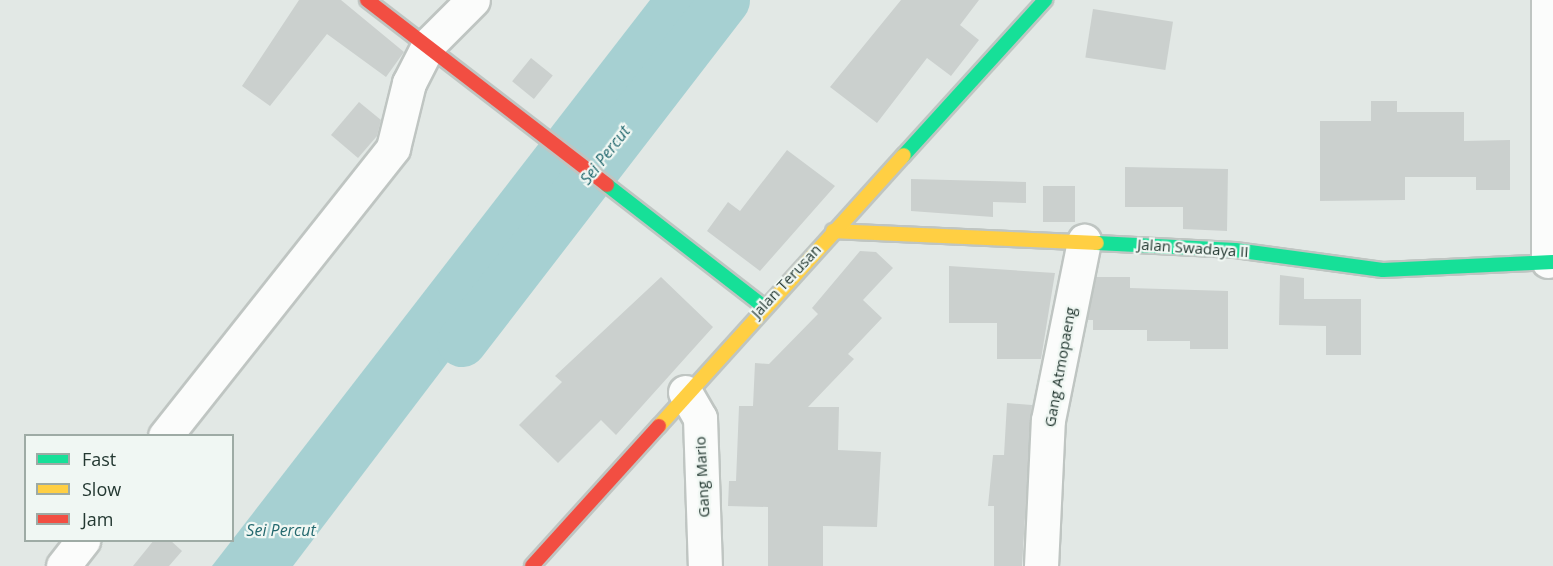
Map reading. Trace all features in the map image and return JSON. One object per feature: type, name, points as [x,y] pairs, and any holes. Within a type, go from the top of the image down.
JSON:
[{"type":"street","points":[[368,0],[429,44],[763,306]]},
{"type":"street","points":[[166,434],[393,148],[408,83],[429,44],[473,0]]},
{"type":"street","name":"Jalan Terusan","points":[[531,566],[763,306],[1045,0]]},
{"type":"street","points":[[1548,0],[1550,262]]},
{"type":"street","name":"Jalan Swadaya II","points":[[833,231],[1084,241],[1235,250],[1383,270],[1550,262]]},
{"type":"street","name":"Gang Atmopaeng","points":[[1041,566],[1048,420],[1084,241]]},
{"type":"street","name":"Gang Mario","points":[[685,392],[700,418],[705,566]]},
{"type":"street","points":[[63,566],[81,542]]},
{"type":"water","name":"Sei Percut","points":[[650,0],[723,0],[293,566],[212,566],[231,542],[234,542],[234,538]]},
{"type":"building","points":[[299,0],[341,0],[404,52],[386,77],[327,34],[270,106],[242,86]]},
{"type":"building","points":[[901,0],[979,0],[960,25],[979,40],[951,76],[927,58],[877,123],[830,87]]},
{"type":"building","points":[[1093,9],[1173,22],[1165,70],[1085,57]]},
{"type":"building","points":[[531,58],[553,76],[534,99],[512,81]]},
{"type":"building","points":[[1371,101],[1397,101],[1397,112],[1464,112],[1464,141],[1510,140],[1510,190],[1476,190],[1476,177],[1405,177],[1405,200],[1320,201],[1320,121],[1371,121]]},
{"type":"building","points":[[359,102],[381,120],[377,136],[358,158],[331,135]]},
{"type":"building","points":[[787,150],[835,186],[760,271],[707,231],[728,202],[740,211]]},
{"type":"building","points":[[1125,167],[1228,169],[1227,231],[1183,229],[1183,207],[1125,207]]},
{"type":"building","points":[[911,179],[1026,182],[1026,203],[993,202],[993,217],[911,211]]},
{"type":"building","points":[[1043,186],[1075,186],[1075,222],[1043,222]]},
{"type":"building","points":[[860,251],[876,252],[893,268],[863,300],[882,318],[848,354],[854,359],[808,407],[839,407],[838,450],[881,452],[877,527],[823,526],[823,566],[768,566],[768,507],[728,506],[729,481],[736,481],[739,406],[753,406],[755,363],[769,364],[818,314],[812,308]]},
{"type":"building","points":[[949,266],[1055,273],[1041,359],[997,359],[997,323],[949,323]]},
{"type":"building","points":[[1280,275],[1304,278],[1304,299],[1361,299],[1361,355],[1326,355],[1326,326],[1279,325]]},
{"type":"building","points":[[661,277],[713,327],[616,435],[601,420],[558,463],[519,425],[562,382],[555,376]]},
{"type":"building","points":[[1096,277],[1130,277],[1130,288],[1228,291],[1228,349],[1190,349],[1190,341],[1147,341],[1147,330],[1093,330],[1093,320],[1087,320]]},
{"type":"building","points":[[1007,403],[1032,405],[1022,566],[994,566],[994,506],[988,506],[993,455],[1004,455]]},
{"type":"building","points":[[152,542],[172,542],[182,551],[169,566],[133,566]]},
{"type":"waterway","name":"Sei Percut","points":[[462,342],[725,0]]},
{"type":"traffic: fast","points":[[904,155],[1045,0]]},
{"type":"traffic: fast","points":[[607,185],[763,306]]},
{"type":"traffic: fast","points":[[1097,243],[1235,250],[1383,270],[1553,262]]},
{"type":"traffic: slow","points":[[659,426],[904,155]]},
{"type":"traffic: slow","points":[[833,231],[1097,243]]},
{"type":"traffic: jam","points":[[367,0],[607,185]]},
{"type":"traffic: jam","points":[[532,566],[659,426]]}]
